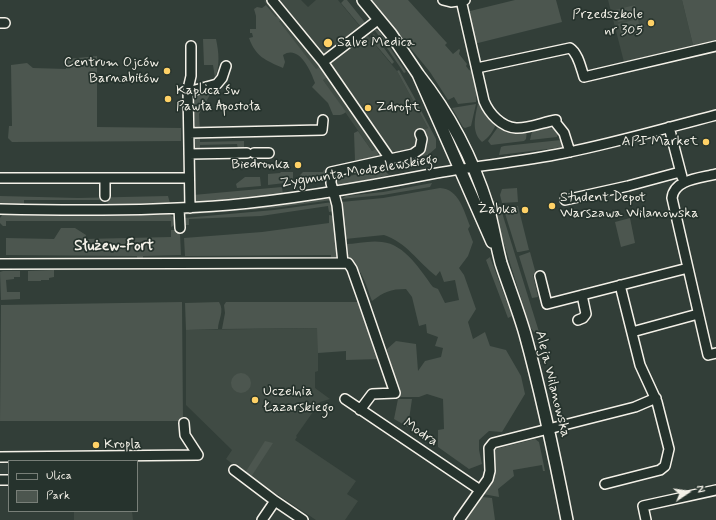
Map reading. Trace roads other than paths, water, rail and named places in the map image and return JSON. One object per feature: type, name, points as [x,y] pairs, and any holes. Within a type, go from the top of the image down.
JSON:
[{"type":"main road","name":"Aleja Wilanowska","points":[[363,0],[400,46],[443,108],[457,134],[487,206],[500,257],[524,333],[549,429],[567,520]]},
{"type":"main road","name":"Aleja Wilanowska","points":[[418,74],[488,235],[500,257]]},
{"type":"street","points":[[272,0],[323,62],[390,159]]},
{"type":"street","points":[[443,0],[451,2],[462,0],[486,105],[492,113],[500,122],[515,128],[556,120],[556,123],[564,133],[570,152]]},
{"type":"street","points":[[323,62],[379,19]]},
{"type":"street","points":[[190,208],[188,92],[191,76],[191,46]]},
{"type":"street","points":[[477,68],[570,48],[575,53],[584,77],[716,46]]},
{"type":"street","points":[[188,92],[217,84],[222,78],[226,66]]},
{"type":"street","name":"Zygmunta Modzelewskiego","points":[[0,209],[82,210],[190,208],[267,201],[334,192],[460,169],[570,152],[716,115]]},
{"type":"street","points":[[189,133],[322,130],[323,120]]},
{"type":"street","points":[[669,127],[683,182]]},
{"type":"street","points":[[343,263],[337,205],[331,184],[331,172],[413,154],[420,149],[422,139],[420,134]]},
{"type":"street","points":[[189,154],[269,153]]},
{"type":"street","points":[[565,200],[628,186],[680,172]]},
{"type":"street","points":[[712,354],[698,314],[672,198],[674,192],[683,182],[716,174]]},
{"type":"street","points":[[0,178],[189,178]]},
{"type":"street","points":[[105,178],[105,196]]},
{"type":"street","points":[[179,208],[180,228]]},
{"type":"street","points":[[0,264],[348,264],[352,269],[395,393],[373,393],[360,410]]},
{"type":"street","points":[[540,276],[547,304],[688,268]]},
{"type":"street","points":[[605,484],[660,470],[665,466],[669,449],[656,398],[640,365],[620,285]]},
{"type":"street","points":[[578,320],[583,318],[586,314],[582,296]]},
{"type":"street","points":[[632,332],[698,314]]},
{"type":"street","points":[[459,520],[488,479],[490,471],[489,448],[493,443],[635,407],[656,398]]},
{"type":"street","name":"Modra","points":[[345,399],[480,490]]},
{"type":"street","points":[[0,457],[68,459],[198,455],[185,435],[184,422]]},
{"type":"street","points":[[234,470],[275,502],[303,520]]},
{"type":"street","points":[[646,520],[643,506],[716,490]]},
{"type":"street","points":[[262,520],[275,502]]},
{"type":"place","name":"Przedszkole nr 305","points":[[651,23]]},
{"type":"place","name":"Salve Medica","points":[[328,43]]},
{"type":"place","name":"Centrum Ojców Barnabitów","points":[[167,71]]},
{"type":"place","name":"Kaplica św Pawła Apostoła","points":[[168,99]]},
{"type":"place","name":"Zdrofit","points":[[368,108]]},
{"type":"place","name":"API Market","points":[[706,142]]},
{"type":"place","name":"Biedronka","points":[[298,165]]},
{"type":"place","name":"Student Depot Warszawa Wilanowska","points":[[552,206]]},
{"type":"place","name":"Żabka","points":[[525,210]]},
{"type":"place","name":"Uczelnia Łazarskiego","points":[[255,400]]},
{"type":"place","name":"Kropla","points":[[96,445]]},
{"type":"district","name":"Służew-Fort","points":[[114,247]]}]
